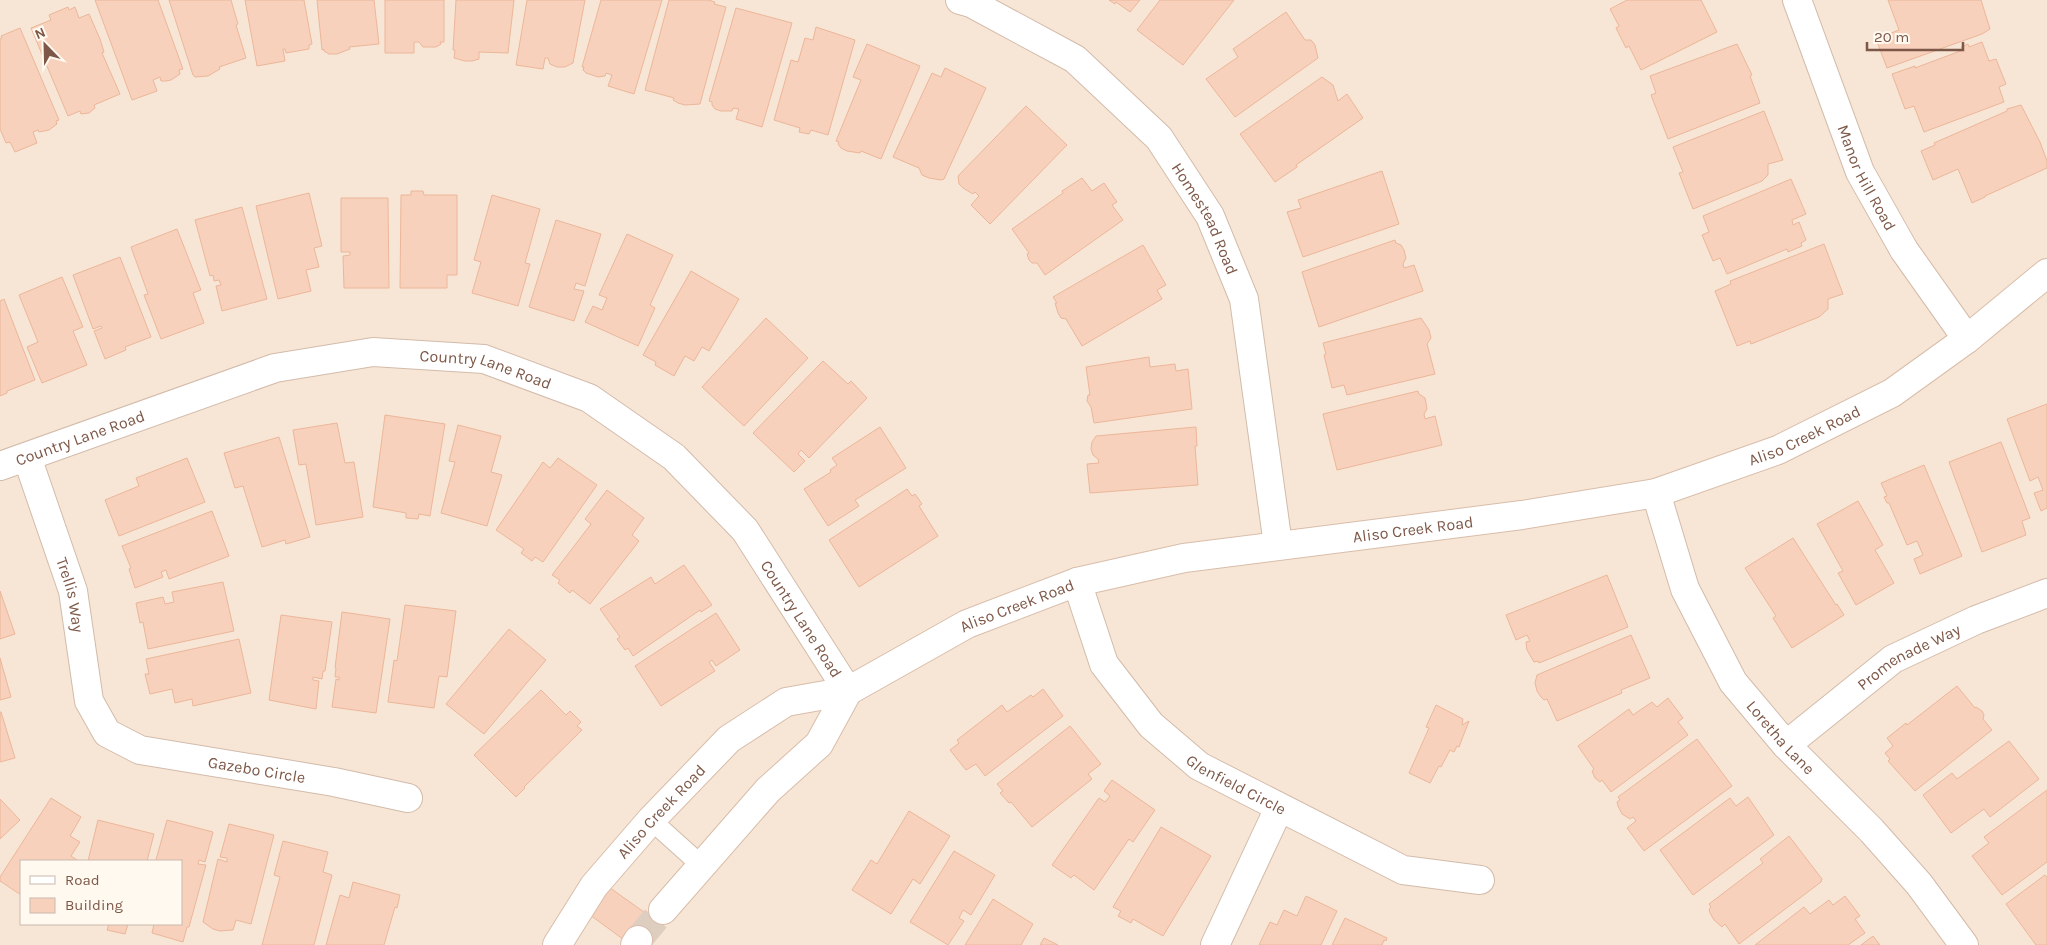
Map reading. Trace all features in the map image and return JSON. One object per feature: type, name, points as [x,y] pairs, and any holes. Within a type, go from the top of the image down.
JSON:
[{"type":"street","name":"Homestead Road","points":[[960,0],[971,3],[1075,59],[1159,138],[1210,216],[1244,299],[1278,545]]},
{"type":"street","name":"Manor Hill Road","points":[[1797,0],[1860,172],[1904,250],[1967,339]]},
{"type":"street","name":"Aliso Creek Road","points":[[557,945],[594,886],[651,820],[729,739],[786,702],[848,691],[967,624],[1077,582],[1184,558],[1522,515],[1656,493],[1786,445],[1892,393],[1967,339],[2047,273]]},
{"type":"street","name":"Country Lane Road","points":[[0,466],[275,368],[373,352],[484,360],[589,398],[674,457],[746,530],[848,691]]},
{"type":"street","name":"Trellis Way","points":[[27,457],[73,591],[89,701],[107,733]]},
{"type":"street","name":"Loretha Lane","points":[[1656,493],[1685,589],[1733,682],[1786,744],[1872,831],[1919,884],[1964,945]]},
{"type":"street","name":"Glenfield Circle","points":[[1077,582],[1104,664],[1150,725],[1199,766],[1403,870],[1480,880]]},
{"type":"street","name":"Promenade Way","points":[[1786,744],[1894,659],[1976,620],[2047,593]]},
{"type":"street","points":[[663,910],[768,790],[819,744],[848,691]]},
{"type":"street","name":"Gazebo Circle","points":[[107,733],[140,750],[334,782],[408,798]]},
{"type":"street","points":[[1215,945],[1279,808]]},
{"type":"lane","points":[[651,820],[701,865]]},
{"type":"shaded area","points":[[0,0],[2047,0],[2047,945],[0,945]]},
{"type":"building","points":[[95,0],[158,0],[183,69],[179,70],[180,74],[171,80],[161,81],[160,77],[153,80],[157,91],[132,100]]},
{"type":"building","points":[[169,0],[231,0],[246,58],[219,67],[220,69],[208,76],[195,77]]},
{"type":"building","points":[[245,0],[304,0],[312,44],[309,45],[309,49],[286,53],[285,49],[283,49],[285,61],[257,66]]},
{"type":"building","points":[[317,0],[374,0],[379,44],[349,47],[350,49],[337,54],[329,54],[324,49],[322,50]]},
{"type":"building","points":[[385,0],[444,0],[444,42],[440,42],[441,44],[436,47],[423,47],[419,42],[414,42],[414,53],[385,53]]},
{"type":"building","points":[[456,0],[514,0],[508,53],[479,52],[479,59],[472,61],[454,58]]},
{"type":"building","points":[[527,0],[585,0],[573,63],[565,67],[557,67],[550,64],[548,58],[545,58],[543,69],[516,65]]},
{"type":"building","points":[[601,0],[662,0],[634,94],[608,86],[612,75],[606,73],[605,76],[598,77],[583,70],[584,67],[582,67]]},
{"type":"building","points":[[669,0],[708,0],[715,2],[714,4],[726,7],[700,104],[685,105],[673,100],[674,98],[645,90]]},
{"type":"building","points":[[1109,0],[1140,0],[1130,12],[1116,2],[1115,4]]},
{"type":"building","points":[[1160,0],[1234,0],[1183,65],[1137,30]]},
{"type":"building","points":[[1627,0],[1701,0],[1717,32],[1641,70],[1629,46],[1626,48],[1616,28],[1619,26],[1610,9]]},
{"type":"building","points":[[1888,0],[1981,0],[1990,29],[1982,34],[1887,68],[1876,39],[1899,30]]},
{"type":"building","points":[[68,7],[69,10],[75,7],[79,18],[89,14],[100,39],[104,52],[102,53],[120,94],[94,105],[95,108],[89,113],[81,114],[80,111],[68,116],[31,28],[51,20],[49,15]]},
{"type":"building","points":[[736,8],[792,23],[762,127],[736,119],[739,109],[733,108],[732,111],[721,111],[715,109],[712,102],[709,101]]},
{"type":"building","points":[[1286,12],[1305,40],[1311,40],[1315,45],[1318,58],[1235,117],[1206,79],[1238,57],[1233,49]]},
{"type":"building","points":[[816,27],[855,40],[828,135],[811,130],[809,134],[799,132],[800,128],[774,120],[791,60],[798,62],[805,38],[813,40]]},
{"type":"building","points":[[20,28],[59,120],[49,130],[33,132],[37,143],[15,152],[10,142],[6,143],[0,129],[0,39],[2,38],[1,36]]},
{"type":"building","points":[[1982,42],[1989,61],[1996,59],[2006,84],[1999,87],[2004,102],[1924,132],[1914,106],[1905,109],[1892,74],[1915,66],[1915,68],[1963,50],[1961,47],[1968,44],[1969,47]]},
{"type":"building","points":[[867,44],[920,66],[881,159],[861,151],[860,153],[847,151],[841,148],[838,144],[839,142],[836,141],[861,80],[853,77]]},
{"type":"building","points":[[1737,44],[1752,75],[1750,76],[1760,103],[1668,139],[1651,95],[1656,93],[1650,76]]},
{"type":"building","points":[[945,68],[986,88],[944,179],[941,180],[922,175],[919,168],[893,157],[932,73],[941,77]]},
{"type":"building","points":[[1322,77],[1333,85],[1338,101],[1347,94],[1363,118],[1275,182],[1240,134]]},
{"type":"building","points":[[2021,105],[2040,142],[2047,161],[2047,168],[1972,203],[1958,169],[1933,180],[1921,151],[1935,145],[1934,143],[2007,111],[2007,109]]},
{"type":"building","points":[[1026,106],[1067,145],[990,224],[971,205],[979,196],[975,192],[973,194],[963,188],[959,184],[958,176]]},
{"type":"building","points":[[1764,111],[1783,160],[1768,164],[1768,175],[1762,181],[1693,209],[1679,173],[1683,172],[1673,147]]},
{"type":"building","points":[[1382,171],[1399,224],[1303,257],[1287,212],[1301,208],[1298,200]]},
{"type":"building","points":[[1082,178],[1092,191],[1104,183],[1117,202],[1112,205],[1123,220],[1045,275],[1037,263],[1032,263],[1029,260],[1027,254],[1029,253],[1012,229]]},
{"type":"building","points":[[1791,179],[1806,214],[1792,220],[1793,225],[1799,222],[1806,240],[1801,243],[1802,246],[1788,252],[1787,249],[1727,274],[1720,258],[1713,261],[1702,235],[1709,232],[1703,216]]},
{"type":"building","points":[[411,191],[423,191],[424,195],[457,195],[457,275],[447,275],[447,288],[400,288],[401,195],[411,195]]},
{"type":"building","points":[[309,193],[322,246],[314,248],[319,267],[306,270],[311,291],[278,299],[256,206]]},
{"type":"building","points":[[492,195],[540,209],[525,263],[530,264],[518,306],[472,293],[481,262],[474,260]]},
{"type":"building","points":[[341,198],[388,198],[389,288],[344,288],[343,256],[350,255],[350,252],[341,252]]},
{"type":"building","points":[[242,207],[267,299],[222,311],[216,286],[221,285],[219,280],[214,281],[213,275],[210,276],[195,220]]},
{"type":"building","points":[[556,220],[601,234],[585,286],[576,283],[574,289],[584,291],[574,321],[529,307]]},
{"type":"building","points":[[177,229],[201,290],[193,293],[204,323],[161,339],[144,295],[148,294],[131,247]]},
{"type":"building","points":[[627,234],[673,255],[650,305],[655,308],[638,346],[585,322],[593,306],[602,310],[607,298],[599,295]]},
{"type":"building","points":[[1395,240],[1404,250],[1406,258],[1403,264],[1404,268],[1414,265],[1423,291],[1319,327],[1302,272]]},
{"type":"building","points":[[1824,244],[1843,294],[1828,299],[1828,309],[1819,317],[1751,344],[1750,341],[1737,346],[1715,291],[1731,284],[1730,281]]},
{"type":"building","points":[[1143,245],[1166,285],[1157,290],[1162,299],[1082,346],[1066,319],[1061,318],[1058,313],[1055,303],[1057,303],[1053,297]]},
{"type":"building","points":[[120,257],[151,337],[125,347],[126,350],[105,359],[94,331],[102,328],[101,326],[93,329],[73,275]]},
{"type":"building","points":[[691,271],[739,299],[709,351],[702,347],[694,361],[685,356],[674,376],[655,365],[656,362],[643,355]]},
{"type":"building","points":[[62,277],[83,327],[73,331],[87,365],[42,383],[27,347],[38,342],[19,295]]},
{"type":"building","points":[[4,299],[35,380],[7,391],[7,393],[0,396],[0,301]]},
{"type":"building","points":[[766,318],[808,358],[744,426],[702,387]]},
{"type":"building","points":[[1421,318],[1429,330],[1431,338],[1427,344],[1435,374],[1347,395],[1344,385],[1332,388],[1323,343]]},
{"type":"building","points":[[1149,357],[1150,367],[1175,364],[1176,371],[1188,369],[1192,409],[1094,423],[1091,407],[1087,401],[1088,395],[1090,395],[1086,367]]},
{"type":"building","points":[[823,361],[848,384],[851,381],[867,398],[809,458],[801,450],[798,454],[805,461],[794,472],[753,433]]},
{"type":"building","points":[[1418,391],[1425,398],[1427,409],[1424,414],[1425,419],[1435,416],[1442,445],[1337,470],[1323,414]]},
{"type":"building","points":[[2047,404],[2047,508],[2041,511],[2034,493],[2043,490],[2038,477],[2030,481],[2007,419]]},
{"type":"building","points":[[385,415],[445,424],[430,516],[419,514],[418,519],[406,518],[406,513],[373,507]]},
{"type":"building","points":[[337,423],[345,463],[354,462],[363,517],[316,525],[306,464],[299,465],[293,430]]},
{"type":"building","points":[[458,425],[501,436],[491,472],[502,475],[487,526],[441,513],[455,462],[449,461]]},
{"type":"building","points":[[880,427],[906,468],[855,500],[859,506],[828,526],[804,489],[831,472],[830,470],[837,465],[832,458]]},
{"type":"building","points":[[1196,427],[1197,446],[1195,446],[1198,485],[1090,493],[1087,464],[1099,463],[1091,449],[1092,442],[1096,436]]},
{"type":"building","points":[[279,437],[310,537],[286,544],[285,540],[262,547],[243,486],[235,488],[224,453]]},
{"type":"building","points":[[2001,442],[2030,518],[2022,521],[2026,535],[1982,552],[1949,462]]},
{"type":"building","points":[[187,458],[205,502],[119,536],[105,500],[139,486],[136,478]]},
{"type":"building","points":[[558,458],[597,485],[543,562],[535,557],[532,561],[521,553],[524,549],[496,530],[543,462],[550,468]]},
{"type":"building","points":[[1924,465],[1962,556],[1920,574],[1914,559],[1923,555],[1917,541],[1907,545],[1889,503],[1887,503],[1884,497],[1887,496],[1881,483]]},
{"type":"building","points":[[907,489],[912,496],[915,494],[922,504],[919,506],[938,536],[859,587],[829,540]]},
{"type":"building","points":[[607,490],[644,518],[632,535],[639,541],[590,604],[572,590],[570,593],[558,583],[560,580],[552,575],[591,524],[585,519]]},
{"type":"building","points":[[1858,501],[1883,545],[1875,550],[1894,583],[1856,605],[1838,573],[1843,571],[1817,524]]},
{"type":"building","points":[[212,511],[229,556],[169,579],[166,570],[161,572],[163,577],[135,588],[129,569],[131,568],[122,546]]},
{"type":"building","points":[[1793,538],[1844,615],[1792,648],[1773,618],[1776,616],[1745,568]]},
{"type":"building","points":[[684,565],[712,605],[701,612],[700,610],[633,656],[628,648],[625,650],[617,639],[620,637],[600,609],[651,577],[655,584]]},
{"type":"building","points":[[1607,575],[1628,627],[1539,663],[1538,661],[1534,662],[1527,650],[1526,642],[1530,641],[1527,635],[1516,640],[1506,615]]},
{"type":"building","points":[[223,582],[234,631],[148,649],[143,622],[140,623],[136,603],[163,597],[165,604],[174,602],[172,592]]},
{"type":"building","points":[[0,591],[15,634],[0,639]]},
{"type":"building","points":[[405,605],[456,611],[447,677],[439,676],[434,708],[388,702],[394,660],[397,661]]},
{"type":"building","points":[[342,612],[390,619],[376,713],[332,707],[336,679],[339,680],[339,677],[335,677],[335,668]]},
{"type":"building","points":[[716,613],[740,650],[716,666],[712,660],[709,662],[715,671],[661,706],[635,666]]},
{"type":"building","points":[[281,615],[332,622],[325,671],[323,671],[322,679],[313,677],[313,680],[319,681],[316,709],[269,700]]},
{"type":"building","points":[[509,629],[546,660],[484,734],[446,704]]},
{"type":"building","points":[[1631,635],[1650,678],[1621,690],[1622,693],[1557,721],[1547,699],[1544,700],[1537,691],[1535,683],[1537,675]]},
{"type":"building","points":[[239,639],[251,693],[193,706],[192,699],[175,703],[172,689],[150,694],[145,674],[149,674],[146,659]]},
{"type":"building","points":[[0,658],[11,697],[0,700]]},
{"type":"building","points":[[1957,686],[1975,708],[1982,711],[1983,719],[1992,730],[1915,791],[1888,761],[1890,759],[1885,753],[1893,746],[1887,738]]},
{"type":"building","points":[[1043,689],[1063,716],[985,776],[976,764],[966,770],[950,750],[959,743],[957,740],[1002,705],[1007,712]]},
{"type":"building","points":[[541,690],[566,715],[570,711],[581,722],[577,726],[582,730],[516,797],[474,755]]},
{"type":"building","points":[[1668,698],[1683,718],[1678,722],[1688,735],[1611,792],[1602,780],[1600,782],[1595,778],[1592,771],[1594,769],[1578,746],[1629,709],[1633,715],[1652,702],[1657,707]]},
{"type":"building","points":[[1436,705],[1463,719],[1462,725],[1469,721],[1459,747],[1457,746],[1454,752],[1450,750],[1430,783],[1409,773],[1429,728],[1426,727]]},
{"type":"building","points":[[0,712],[15,758],[0,762]]},
{"type":"building","points":[[1070,726],[1101,764],[1088,774],[1092,779],[1032,827],[1011,802],[1009,803],[1000,793],[1003,791],[997,784]]},
{"type":"building","points":[[1697,739],[1732,786],[1644,851],[1627,828],[1636,821],[1633,817],[1630,819],[1622,814],[1617,802],[1620,800],[1618,797]]},
{"type":"building","points":[[2009,741],[2039,779],[1990,817],[1984,809],[1951,833],[1923,795],[1952,773],[1957,779]]},
{"type":"building","points":[[1112,780],[1155,810],[1133,842],[1129,839],[1094,890],[1074,875],[1071,878],[1052,865],[1099,798],[1105,802],[1110,796],[1104,791]]},
{"type":"building","points":[[2047,790],[2047,862],[2002,895],[1972,856],[1989,843],[1984,837]]},
{"type":"building","points":[[1748,797],[1774,835],[1693,895],[1660,850],[1730,798],[1736,806]]},
{"type":"building","points":[[51,798],[81,817],[70,836],[80,842],[71,856],[77,860],[20,860],[20,894],[0,881],[0,877]]},
{"type":"building","points":[[0,799],[20,820],[0,839]]},
{"type":"building","points":[[909,811],[950,836],[920,884],[913,879],[891,914],[852,890],[871,860],[877,864]]},
{"type":"building","points":[[98,820],[154,834],[147,860],[88,860]]},
{"type":"building","points":[[167,820],[213,832],[205,862],[199,860],[198,864],[206,865],[183,942],[152,933],[154,925],[182,925],[182,860],[156,860]]},
{"type":"building","points":[[229,824],[274,835],[251,924],[236,920],[233,930],[220,931],[213,929],[203,922],[218,859],[227,862],[227,858],[220,857]]},
{"type":"building","points":[[1161,827],[1211,856],[1163,936],[1133,919],[1131,923],[1118,916],[1121,911],[1113,907]]},
{"type":"building","points":[[1789,836],[1822,879],[1821,882],[1739,944],[1725,924],[1722,927],[1714,920],[1710,913],[1709,909],[1711,907],[1709,904],[1763,863],[1760,859]]},
{"type":"building","points":[[283,841],[328,852],[323,872],[332,875],[314,945],[262,945],[280,877],[274,875]]},
{"type":"building","points":[[954,851],[995,875],[971,915],[963,910],[959,918],[964,921],[948,945],[910,922]]},
{"type":"building","points":[[2045,875],[2047,877],[2047,945],[2036,945],[2006,904]]},
{"type":"building","points":[[353,882],[400,895],[384,945],[326,945],[340,895],[349,898]]},
{"type":"building","points":[[606,885],[651,917],[631,945],[586,912]]},
{"type":"building","points":[[1306,896],[1337,911],[1321,945],[1259,945],[1270,922],[1277,925],[1284,910],[1297,916]]},
{"type":"building","points":[[1845,896],[1860,916],[1855,919],[1865,933],[1848,945],[1755,945],[1804,907],[1810,914],[1829,900],[1833,905]]},
{"type":"building","points":[[993,899],[1033,924],[1021,945],[965,945]]},
{"type":"building","points":[[1345,918],[1387,938],[1386,941],[1384,940],[1382,945],[1332,945]]},
{"type":"building","points":[[109,925],[128,925],[125,934],[107,930]]},
{"type":"building","points":[[1873,936],[1880,945],[1861,945]]},
{"type":"building","points":[[1044,938],[1058,945],[1040,945]]},
{"type":"tunnel","points":[[638,940],[663,910]]}]
